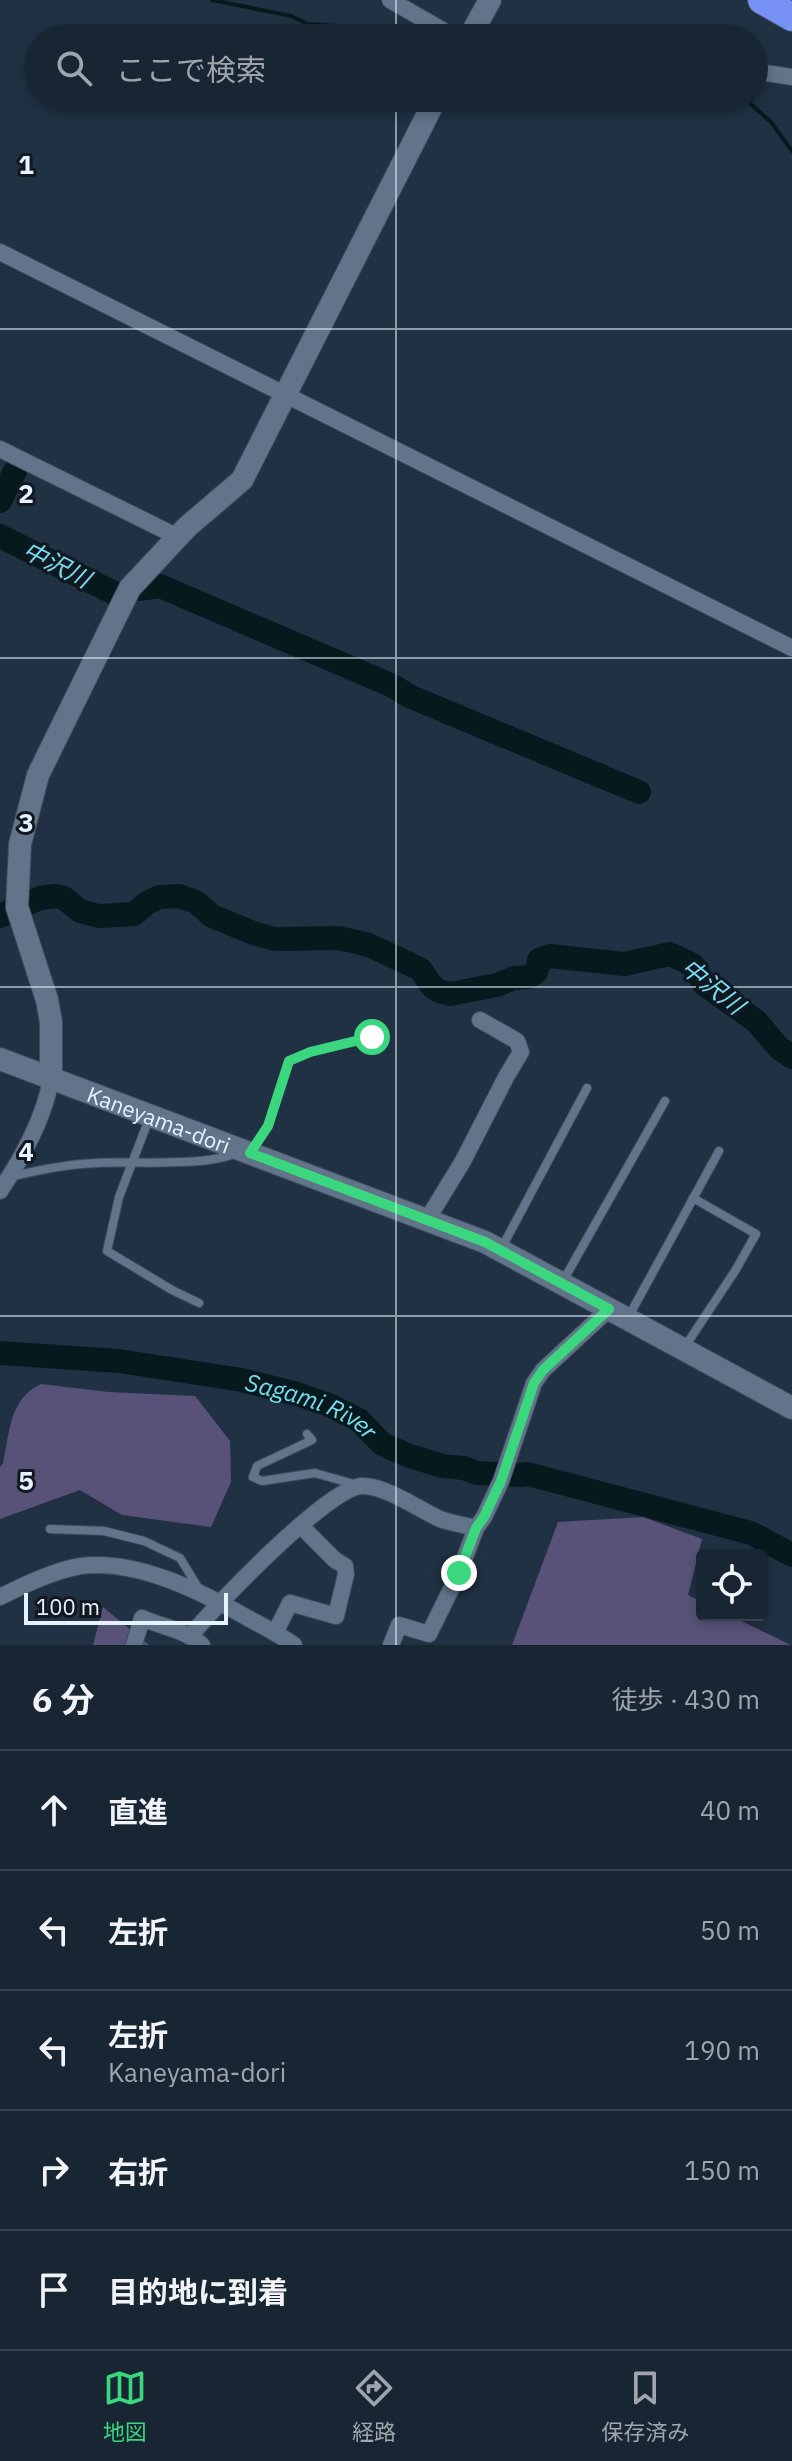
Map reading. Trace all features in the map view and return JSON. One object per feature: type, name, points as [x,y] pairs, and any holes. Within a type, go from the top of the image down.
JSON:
[{"type":"highway","points":[[762,0],[792,17]]},
{"type":"street","points":[[390,0],[432,24]]},
{"type":"street","points":[[477,24],[490,0]]},
{"type":"street","points":[[768,73],[792,77]]},
{"type":"street","points":[[4,1184],[26,1145],[49,1092],[51,1077],[51,1022],[47,1000],[17,907],[20,844],[38,775],[130,588],[178,537],[242,480],[429,112]]},
{"type":"street","points":[[0,252],[792,648]]},
{"type":"street","points":[[0,449],[178,537]]},
{"type":"street","points":[[427,1220],[463,1161],[521,1052],[517,1041],[480,1020]]},
{"type":"street","name":"Kaneyama-dori","points":[[0,1059],[485,1242],[792,1408]]},
{"type":"street","points":[[391,1645],[399,1625],[429,1634],[459,1573],[476,1528],[501,1481],[534,1383],[543,1370],[618,1314]]},
{"type":"street","points":[[134,1645],[142,1618],[197,1640],[219,1602],[325,1506],[359,1486],[375,1487],[444,1520],[476,1528]]},
{"type":"street","points":[[275,1633],[290,1603],[336,1616],[346,1574],[345,1566],[301,1526]]},
{"type":"street","points":[[0,1597],[26,1584],[80,1566],[145,1572],[201,1593],[294,1645]]},
{"type":"lane","points":[[4,1184],[70,1166],[214,1160],[246,1151],[268,1126],[289,1061],[310,1052],[372,1037]]},
{"type":"lane","points":[[500,1251],[587,1088]]},
{"type":"lane","points":[[562,1284],[665,1101]]},
{"type":"lane","points":[[151,1115],[119,1197],[107,1251],[199,1303]]},
{"type":"lane","points":[[618,1314],[693,1198],[719,1151]]},
{"type":"lane","points":[[683,1349],[756,1234],[693,1198]]},
{"type":"lane","points":[[307,1434],[312,1440],[257,1466],[253,1477],[262,1481],[315,1473],[359,1486]]},
{"type":"lane","points":[[50,1529],[104,1531],[144,1541],[180,1558],[201,1593]]},
{"type":"shaded area","points":[[41,1384],[108,1392],[195,1396],[230,1441],[231,1482],[211,1527],[122,1515],[80,1490],[0,1519],[0,1467],[13,1418],[23,1398]]},
{"type":"shaded area","points":[[643,1517],[702,1539],[700,1549],[696,1549],[688,1595],[696,1599],[696,1621],[741,1621],[791,1645],[512,1645],[558,1522]]},
{"type":"shaded area","points":[[103,1607],[149,1645],[93,1645]]},
{"type":"waterway","name":"中沢川","points":[[212,0],[291,16],[308,24]]},
{"type":"waterway","name":"中沢川","points":[[760,112],[792,151]]},
{"type":"waterway","name":"中沢川","points":[[0,501],[15,471]]},
{"type":"waterway","name":"中沢川","points":[[0,536],[114,593]]},
{"type":"waterway","name":"中沢川","points":[[139,589],[160,586],[393,686],[409,696],[639,792]]},
{"type":"waterway","name":"中沢川","points":[[0,916],[40,898],[55,896],[64,898],[80,911],[99,916],[134,914],[159,897],[179,896],[196,902],[212,916],[275,939],[339,938],[369,945],[420,969],[432,986],[450,994],[529,977],[536,972],[539,960],[550,956],[624,964],[670,954],[693,965],[704,984],[756,1021],[779,1048],[792,1057]]},
{"type":"waterway","name":"Sagami River","points":[[0,1353],[119,1361],[242,1380],[297,1394],[359,1420],[382,1444],[407,1455],[477,1473],[528,1474],[751,1533],[792,1555]]},
{"type":"route","points":[[372,1037],[310,1052],[289,1061],[268,1126],[250,1153],[485,1242],[609,1309],[543,1370],[534,1383],[501,1481],[476,1528],[459,1573]]}]
